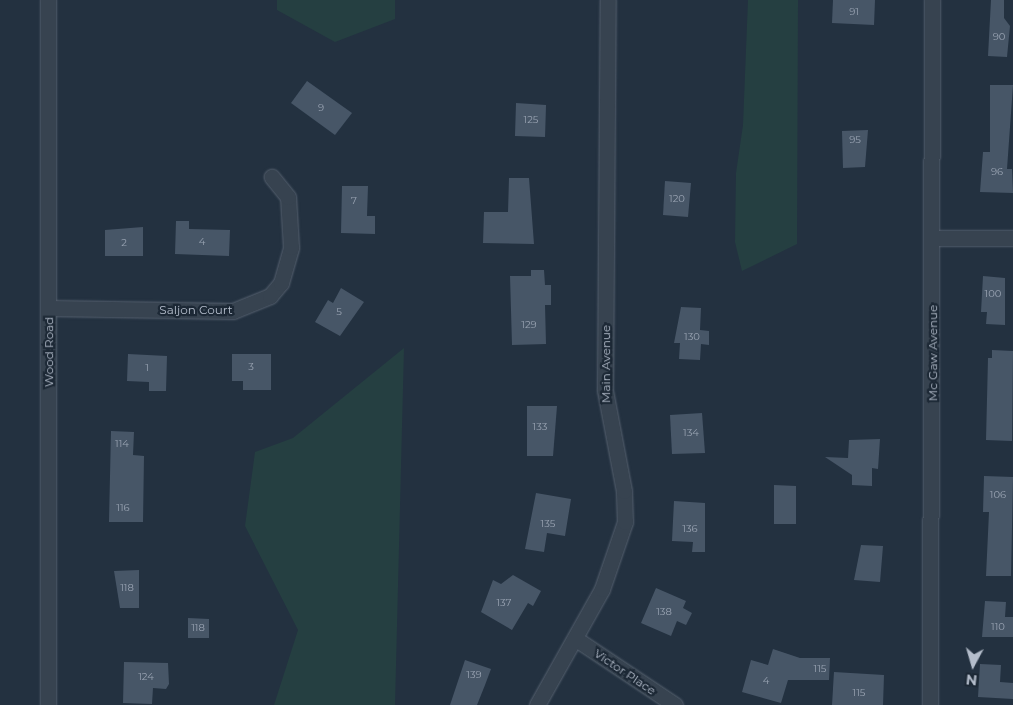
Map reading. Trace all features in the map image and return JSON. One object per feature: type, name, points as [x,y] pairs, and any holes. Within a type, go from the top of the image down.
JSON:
[{"type":"street","name":"Wood Road","points":[[48,0],[48,705]]},
{"type":"street","name":"Main Avenue","points":[[537,705],[546,682],[576,639],[610,570],[625,522],[624,491],[605,390],[608,0]]},
{"type":"street","name":"Mc Gaw Avenue","points":[[930,705],[933,238],[932,0]]},
{"type":"street","name":"Saljon Court","points":[[49,308],[233,311],[270,296],[281,283],[291,247],[288,197],[272,177]]},
{"type":"street","points":[[933,238],[1013,238]]},
{"type":"street","name":"Victor Place","points":[[576,639],[675,705]]},
{"type":"green space","points":[[277,0],[395,0],[395,19],[335,42],[277,10]]},
{"type":"green space","points":[[748,0],[798,0],[797,244],[742,271],[735,242],[736,173],[743,125]]},
{"type":"green space","points":[[404,348],[395,705],[274,705],[298,630],[245,526],[255,452],[293,438]]},
{"type":"building","points":[[833,0],[875,0],[874,25],[832,23]]},
{"type":"building","points":[[991,0],[1004,0],[1004,18],[1010,26],[1007,57],[988,56]]},
{"type":"building","points":[[307,81],[352,113],[335,135],[291,103]]},
{"type":"building","points":[[990,85],[1013,85],[1007,169],[1012,169],[1013,193],[980,192],[983,152],[990,152]]},
{"type":"building","points":[[516,103],[546,105],[545,137],[515,136]]},
{"type":"building","points":[[868,130],[865,167],[843,168],[842,131]]},
{"type":"building","points":[[509,178],[529,178],[534,244],[483,243],[484,212],[508,212]]},
{"type":"building","points":[[665,181],[691,183],[688,217],[663,215]]},
{"type":"building","points":[[342,186],[368,186],[367,216],[375,216],[375,234],[341,233]]},
{"type":"building","points":[[176,221],[189,221],[189,229],[230,230],[229,256],[175,254]]},
{"type":"building","points":[[143,227],[143,256],[105,256],[105,230]]},
{"type":"building","points":[[531,270],[544,270],[545,285],[551,285],[551,305],[545,305],[546,344],[512,345],[510,276],[531,276]]},
{"type":"building","points":[[983,276],[1005,278],[1005,325],[986,324],[987,312],[981,312]]},
{"type":"building","points":[[341,288],[364,302],[340,336],[315,322],[328,300],[333,303]]},
{"type":"building","points":[[681,307],[701,308],[700,330],[709,331],[709,345],[701,344],[700,360],[679,359],[680,343],[674,343]]},
{"type":"building","points":[[992,350],[1013,351],[1012,441],[986,440],[988,358],[992,358]]},
{"type":"building","points":[[128,354],[167,356],[166,391],[149,391],[149,382],[127,381]]},
{"type":"building","points":[[232,354],[271,354],[271,390],[243,390],[243,381],[232,381]]},
{"type":"building","points":[[527,406],[557,406],[553,456],[527,456]]},
{"type":"building","points":[[702,413],[705,453],[672,454],[670,415]]},
{"type":"building","points":[[111,431],[134,432],[133,455],[144,456],[143,522],[109,522]]},
{"type":"building","points":[[880,439],[878,469],[872,468],[872,486],[852,485],[852,475],[825,457],[848,458],[849,440]]},
{"type":"building","points":[[984,476],[1013,477],[1011,576],[986,576],[989,512],[983,512]]},
{"type":"building","points":[[774,485],[796,486],[796,524],[774,524]]},
{"type":"building","points":[[536,493],[571,499],[565,536],[547,533],[544,552],[525,549]]},
{"type":"building","points":[[674,501],[705,503],[705,552],[692,552],[693,542],[672,541]]},
{"type":"building","points":[[861,545],[883,546],[880,582],[854,580]]},
{"type":"building","points":[[139,570],[139,608],[120,608],[114,571]]},
{"type":"building","points":[[513,575],[541,591],[533,606],[528,603],[512,630],[481,612],[493,580],[501,584]]},
{"type":"building","points":[[656,588],[686,601],[683,608],[692,613],[686,625],[677,621],[671,636],[641,623]]},
{"type":"building","points":[[985,601],[1006,602],[1005,617],[1013,617],[1013,637],[982,637]]},
{"type":"building","points":[[188,618],[209,619],[209,638],[188,638]]},
{"type":"building","points":[[773,649],[800,658],[830,658],[829,680],[788,680],[781,703],[742,692],[751,660],[768,665]]},
{"type":"building","points":[[465,660],[491,669],[477,705],[450,705]]},
{"type":"building","points":[[124,662],[168,663],[169,684],[166,689],[153,688],[152,704],[123,703]]},
{"type":"building","points":[[980,664],[1001,665],[1000,682],[1013,683],[1013,699],[978,697]]},
{"type":"building","points":[[834,672],[884,675],[883,705],[832,705]]}]
